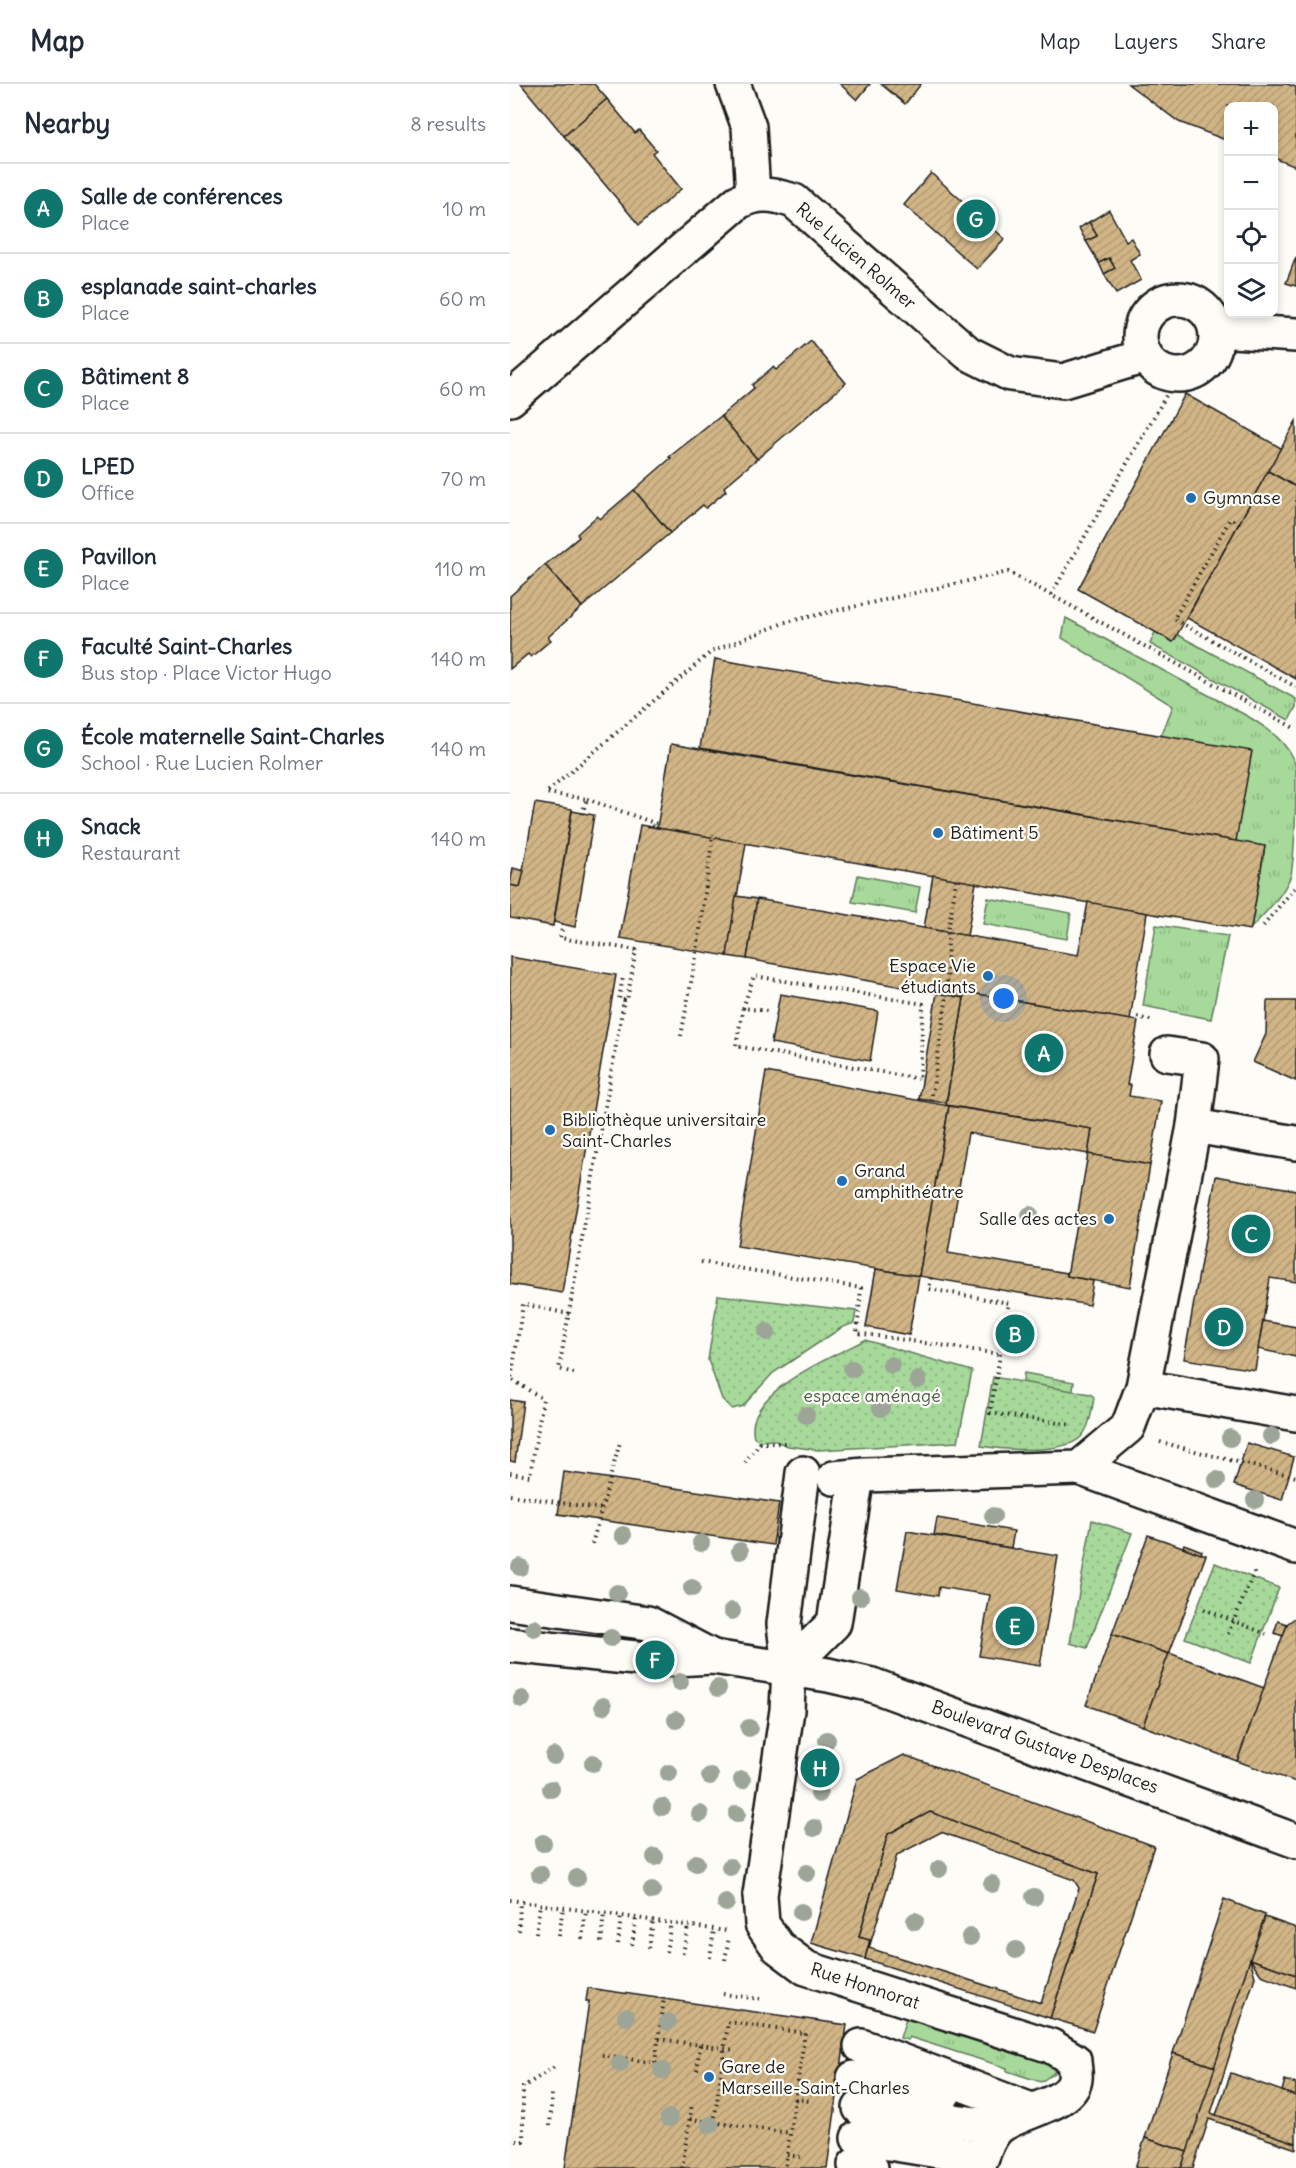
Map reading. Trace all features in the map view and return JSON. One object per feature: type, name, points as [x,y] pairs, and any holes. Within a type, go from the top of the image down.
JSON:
[{"type":"street","points":[[510,399],[738,202],[753,195],[749,127],[734,84]]},
{"type":"street","name":"Rue Lucien Rolmer","points":[[753,195],[771,193],[794,201],[968,353],[1010,374],[1063,381],[1145,356]]},
{"type":"street","points":[[1171,299],[1183,299],[1205,309],[1216,330],[1216,341],[1208,362],[1199,369],[1178,375],[1165,373],[1154,366],[1145,356],[1140,333],[1143,321],[1150,311],[1171,299]]},
{"type":"street","points":[[1216,330],[1296,335]]},
{"type":"street","points":[[1079,1468],[1128,1427],[1143,1387],[1194,1126],[1202,1059],[1167,1054]]},
{"type":"street","points":[[1194,1126],[1296,1143]]},
{"type":"street","points":[[1143,1387],[1296,1414]]},
{"type":"street","points":[[831,1476],[1079,1468],[1296,1547]]},
{"type":"street","points":[[789,1668],[784,1624],[831,1476]]},
{"type":"street","points":[[789,1668],[834,1623],[831,1476]]},
{"type":"street","points":[[510,1603],[648,1623],[713,1657]]},
{"type":"street","points":[[510,1646],[655,1660],[713,1657]]},
{"type":"street","name":"Boulevard Gustave Desplaces","points":[[713,1657],[789,1668],[872,1685],[1296,1841]]},
{"type":"street","name":"Rue Honnorat","points":[[789,1668],[787,1710],[760,1895],[762,1924],[778,1947],[806,1968],[1051,2046],[1074,2060],[1075,2080],[1065,2097],[1031,2110],[998,2127]]},
{"type":"street","points":[[861,2046],[1031,2110]]},
{"type":"street","points":[[859,2131],[1031,2110]]},
{"type":"street","points":[[998,2127],[980,2163],[859,2131],[998,2127]]},
{"type":"path","points":[[1051,595],[1178,375]]},
{"type":"path","points":[[1239,524],[1230,519],[1174,619],[1296,687]]},
{"type":"path","points":[[650,827],[657,824],[586,799],[546,792],[711,651],[786,622],[1008,572],[1296,729]]},
{"type":"path","points":[[582,814],[586,799]]},
{"type":"path","points":[[681,1036],[697,951],[713,834]]},
{"type":"path","points":[[932,1101],[947,995],[948,933],[956,880]]},
{"type":"path","points":[[1263,926],[1296,886]]},
{"type":"path","points":[[563,924],[560,938],[636,950],[627,1000],[624,1000],[559,1369],[574,1373]]},
{"type":"path","points":[[754,976],[923,1004],[920,1079],[736,1046],[743,1008],[754,976]]},
{"type":"path","points":[[623,977],[619,999],[624,1000]]},
{"type":"path","points":[[743,1008],[768,1011]]},
{"type":"path","points":[[701,1262],[861,1288],[857,1333],[1000,1354]]},
{"type":"path","points":[[931,1278],[929,1289],[1009,1303],[990,1413],[1123,1432],[1296,1477]]},
{"type":"path","points":[[510,1473],[530,1476],[543,1399],[511,1379],[523,1304],[569,1314]]},
{"type":"path","points":[[592,1544],[620,1442]]},
{"type":"path","points":[[510,1495],[602,1509]]},
{"type":"path","points":[[1247,1561],[1267,1568]]},
{"type":"path","points":[[1228,1634],[1258,1565]]},
{"type":"path","points":[[1203,1609],[1266,1634]]},
{"type":"path","points":[[510,1900],[729,1932],[725,1960]]},
{"type":"path","points":[[519,1931],[520,1901]]},
{"type":"path","points":[[536,1933],[540,1904]]},
{"type":"path","points":[[559,1936],[563,1907]]},
{"type":"path","points":[[582,1939],[585,1911]]},
{"type":"path","points":[[601,1942],[604,1913]]},
{"type":"path","points":[[618,1944],[621,1916]]},
{"type":"path","points":[[632,1946],[636,1918]]},
{"type":"path","points":[[649,1948],[653,1921]]},
{"type":"path","points":[[666,1952],[671,1923]]},
{"type":"path","points":[[683,1954],[688,1926]]},
{"type":"path","points":[[710,1958],[714,1929]]},
{"type":"path","points":[[723,1994],[759,1999]]},
{"type":"path","points":[[602,2055],[655,2063],[664,1999]]},
{"type":"path","points":[[714,2123],[728,2022],[805,2033],[785,2168]]},
{"type":"path","points":[[659,2038],[735,2050],[725,2048]]},
{"type":"path","points":[[697,2070],[700,2044]]},
{"type":"path","points":[[510,2141],[523,2140],[523,2087],[556,2066]]},
{"type":"path","points":[[550,2126],[552,2093]]},
{"type":"path","points":[[795,2099],[809,2101]]},
{"type":"path","points":[[682,2168],[692,2104]]},
{"type":"path","points":[[690,2119],[790,2133]]},
{"type":"path","points":[[787,2155],[801,2157]]},
{"type":"green space","points":[[1066,618],[1249,717],[1271,732],[1289,751],[1296,767],[1295,836],[1291,875],[1279,897],[1251,928],[1265,846],[1236,841],[1161,736],[1173,706],[1062,638]]},
{"type":"green space","points":[[1155,632],[1173,642],[1178,635],[1296,699],[1296,707],[1289,720],[1150,644]]},
{"type":"green space","points":[[858,875],[920,887],[915,913],[852,902]]},
{"type":"green space","points":[[988,898],[1071,913],[1067,939],[983,924]]},
{"type":"green space","points":[[1156,925],[1228,936],[1211,1019],[1143,1006]]},
{"type":"green space","points":[[718,1295],[856,1311],[854,1323],[841,1328],[773,1373],[743,1406],[732,1409],[722,1399],[708,1360]]},
{"type":"green space","name":"espace aménagé","points":[[865,1340],[972,1371],[958,1442],[818,1450],[788,1446],[773,1440],[759,1441],[754,1437],[754,1421],[762,1405],[776,1390],[814,1365]]},
{"type":"green space","points":[[1024,1373],[1074,1382],[1072,1396],[1022,1387]]},
{"type":"green space","name":"espace aménagé","points":[[993,1377],[1090,1394],[1094,1397],[1087,1428],[1081,1437],[1061,1446],[1004,1449],[981,1446]]},
{"type":"green space","points":[[1092,1520],[1132,1533],[1087,1648],[1070,1643]]},
{"type":"green space","points":[[1215,1563],[1279,1588],[1251,1663],[1185,1638]]},
{"type":"green space","points":[[908,2012],[1048,2060],[1055,2067],[1055,2072],[1041,2082],[1007,2071],[1007,2068],[909,2037],[908,2040],[900,2038]]},
{"type":"building","points":[[521,84],[594,84],[607,99],[564,136]]},
{"type":"building","points":[[840,84],[870,84],[857,100]]},
{"type":"building","points":[[881,84],[921,84],[905,104]]},
{"type":"building","points":[[1128,84],[1287,84],[1296,87],[1296,167],[1278,160],[1278,102],[1224,102],[1224,139],[1179,122]]},
{"type":"building","points":[[607,99],[635,133],[639,130],[656,150],[652,153],[681,189],[639,225],[564,136]]},
{"type":"building","points":[[931,173],[1005,239],[977,269],[904,205]]},
{"type":"building","points":[[1109,210],[1126,241],[1131,238],[1140,254],[1130,260],[1141,280],[1116,294],[1104,274],[1115,268],[1109,258],[1099,263],[1086,241],[1097,236],[1089,222]]},
{"type":"building","points":[[1089,222],[1097,236],[1086,241],[1079,228]]},
{"type":"building","points":[[1296,257],[1296,286],[1286,283]]},
{"type":"building","points":[[1109,258],[1115,268],[1104,274],[1099,263]]},
{"type":"building","points":[[811,341],[846,383],[757,459],[721,416],[754,388],[752,385],[773,367],[776,370]]},
{"type":"building","name":"Gymnase","points":[[1185,394],[1281,448],[1173,642],[1078,589]]},
{"type":"building","points":[[721,416],[757,459],[724,487],[726,491],[706,508],[703,505],[670,533],[634,490],[671,458],[669,457]]},
{"type":"building","points":[[1296,421],[1296,487],[1268,471]]},
{"type":"building","points":[[1268,471],[1296,487],[1296,679],[1187,618]]},
{"type":"building","points":[[634,490],[670,533],[582,607],[545,565],[579,537],[577,534],[597,516],[600,519]]},
{"type":"building","points":[[545,565],[582,607],[548,637],[551,640],[531,657],[528,654],[510,669],[510,596]]},
{"type":"building","name":"Bâtiment 5","points":[[715,659],[1252,751],[1236,841],[700,748]]},
{"type":"building","name":"Bâtiment 5","points":[[671,744],[1265,846],[1251,928],[1250,930],[1147,913],[657,828]]},
{"type":"building","points":[[535,803],[572,809],[553,926],[510,918],[510,885],[520,887]]},
{"type":"building","points":[[572,811],[594,815],[575,927],[554,922]]},
{"type":"building","points":[[640,825],[746,843],[727,956],[620,938]]},
{"type":"building","points":[[513,868],[524,871],[520,887],[510,885]]},
{"type":"building","points":[[933,875],[976,883],[967,936],[924,928]]},
{"type":"building","points":[[736,896],[757,899],[747,959],[727,956]]},
{"type":"building","name":"Espace Vie étudiants","points":[[757,899],[1078,955],[1088,902],[1147,913],[1130,1020],[965,992],[964,998],[747,959]]},
{"type":"building","name":"Bibliothèque universitaire Saint-Charles","points":[[510,957],[616,975],[562,1293],[510,1284]]},
{"type":"building","points":[[965,992],[1138,1021],[1127,1085],[1131,1085],[1129,1096],[1161,1101],[1150,1165],[1088,1154],[1092,1129],[946,1105]]},
{"type":"building","points":[[937,993],[964,998],[946,1103],[919,1099]]},
{"type":"building","points":[[780,994],[878,1011],[870,1061],[771,1043]]},
{"type":"building","points":[[1267,1001],[1296,1001],[1296,1081],[1253,1062],[1266,1034]]},
{"type":"building","name":"Grand amphithéatre","points":[[766,1072],[949,1106],[919,1276],[737,1246]]},
{"type":"building","points":[[949,1106],[1092,1129],[1088,1154],[968,1133],[948,1253],[1067,1273],[1067,1276],[1093,1281],[1089,1305],[919,1276]]},
{"type":"building","name":"Salle des actes","points":[[1088,1154],[1150,1165],[1130,1287],[1067,1276]]},
{"type":"building","points":[[1216,1176],[1296,1190],[1296,1282],[1270,1278],[1255,1370],[1184,1359]]},
{"type":"building","points":[[876,1269],[919,1276],[909,1335],[866,1327]]},
{"type":"building","points":[[1263,1321],[1296,1327],[1296,1357],[1258,1349]]},
{"type":"building","points":[[510,1400],[523,1402],[515,1462],[510,1461]]},
{"type":"building","points":[[1247,1443],[1294,1457],[1282,1500],[1234,1485]]},
{"type":"building","points":[[564,1472],[779,1503],[773,1545],[558,1514]]},
{"type":"building","points":[[937,1518],[1014,1531],[1011,1548],[934,1535]]},
{"type":"building","points":[[907,1531],[1058,1556],[1040,1666],[979,1656],[990,1595],[939,1587],[938,1596],[897,1589]]},
{"type":"building","points":[[1148,1535],[1206,1555],[1169,1654],[1112,1634]]},
{"type":"building","points":[[1184,1544],[1202,1551],[1201,1554],[1183,1547]]},
{"type":"building","points":[[1295,1618],[1296,1782],[1237,1761],[1287,1624]]},
{"type":"building","points":[[1278,1621],[1287,1624],[1283,1636],[1274,1633]]},
{"type":"building","points":[[1112,1634],[1169,1654],[1143,1726],[1086,1705]]},
{"type":"building","points":[[1169,1653],[1264,1688],[1237,1761],[1143,1726]]},
{"type":"building","points":[[814,1754],[830,1756],[826,1781],[810,1779]]},
{"type":"building","points":[[904,1755],[1154,1846],[1093,2031],[1050,2018],[1098,1874],[930,1812],[888,1834],[859,1937],[870,1940],[865,1959],[811,1943],[857,1779]]},
{"type":"building","points":[[930,1812],[1098,1874],[1050,2018],[865,1959],[870,1940],[859,1937],[888,1834]],"holes":[[[941,1832],[1074,1880],[1079,1888],[1041,2003],[869,1948],[897,1855]]]},
{"type":"building","points":[[1224,1899],[1265,1915],[1215,2067],[1173,2053]]},
{"type":"building","points":[[1265,1917],[1296,1928],[1296,1975],[1250,1959]]},
{"type":"building","points":[[1250,1959],[1255,1977],[1211,2113],[1296,2143],[1296,2149],[1209,2119],[1193,2168],[1181,2168]]},
{"type":"building","points":[[1250,1959],[1296,1975],[1296,1988],[1261,1975]]},
{"type":"building","name":"Gare de Marseille-Saint-Charles","points":[[588,1988],[847,2025],[827,2168],[565,2168],[589,2001],[586,2001]]},
{"type":"building","points":[[1173,2053],[1215,2067],[1187,2152],[1145,2138]]},
{"type":"building","points":[[1231,2073],[1296,2096],[1296,2143],[1216,2115]]},
{"type":"building","points":[[1285,2080],[1296,2084],[1296,2096],[1282,2091]]},
{"type":"building","points":[[1145,2138],[1187,2152],[1181,2168],[1135,2168]]},
{"type":"place","name":"École maternelle Saint-Charles","points":[[976,219]]},
{"type":"place","name":"Gymnase","points":[[1191,498]]},
{"type":"place","name":"Bâtiment 5","points":[[938,833]]},
{"type":"place","name":"Espace Vie étudiants","points":[[988,976]]},
{"type":"place","name":"Salle de conférences","points":[[1044,1053]]},
{"type":"place","name":"Bibliothèque universitaire Saint-Charles","points":[[550,1130]]},
{"type":"place","name":"Grand amphithéatre","points":[[842,1181]]},
{"type":"place","name":"Salle des actes","points":[[1109,1219]]},
{"type":"place","name":"Bâtiment 8","points":[[1251,1234]]},
{"type":"place","name":"LPED","points":[[1224,1327]]},
{"type":"place","name":"esplanade saint-charles","points":[[1015,1334]]},
{"type":"place","name":"Pavillon","points":[[1015,1626]]},
{"type":"place","name":"Faculté Saint-Charles","points":[[655,1660]]},
{"type":"place","name":"Snack","points":[[820,1768]]},
{"type":"place","name":"Gare de Marseille-Saint-Charles","points":[[709,2077]]}]
